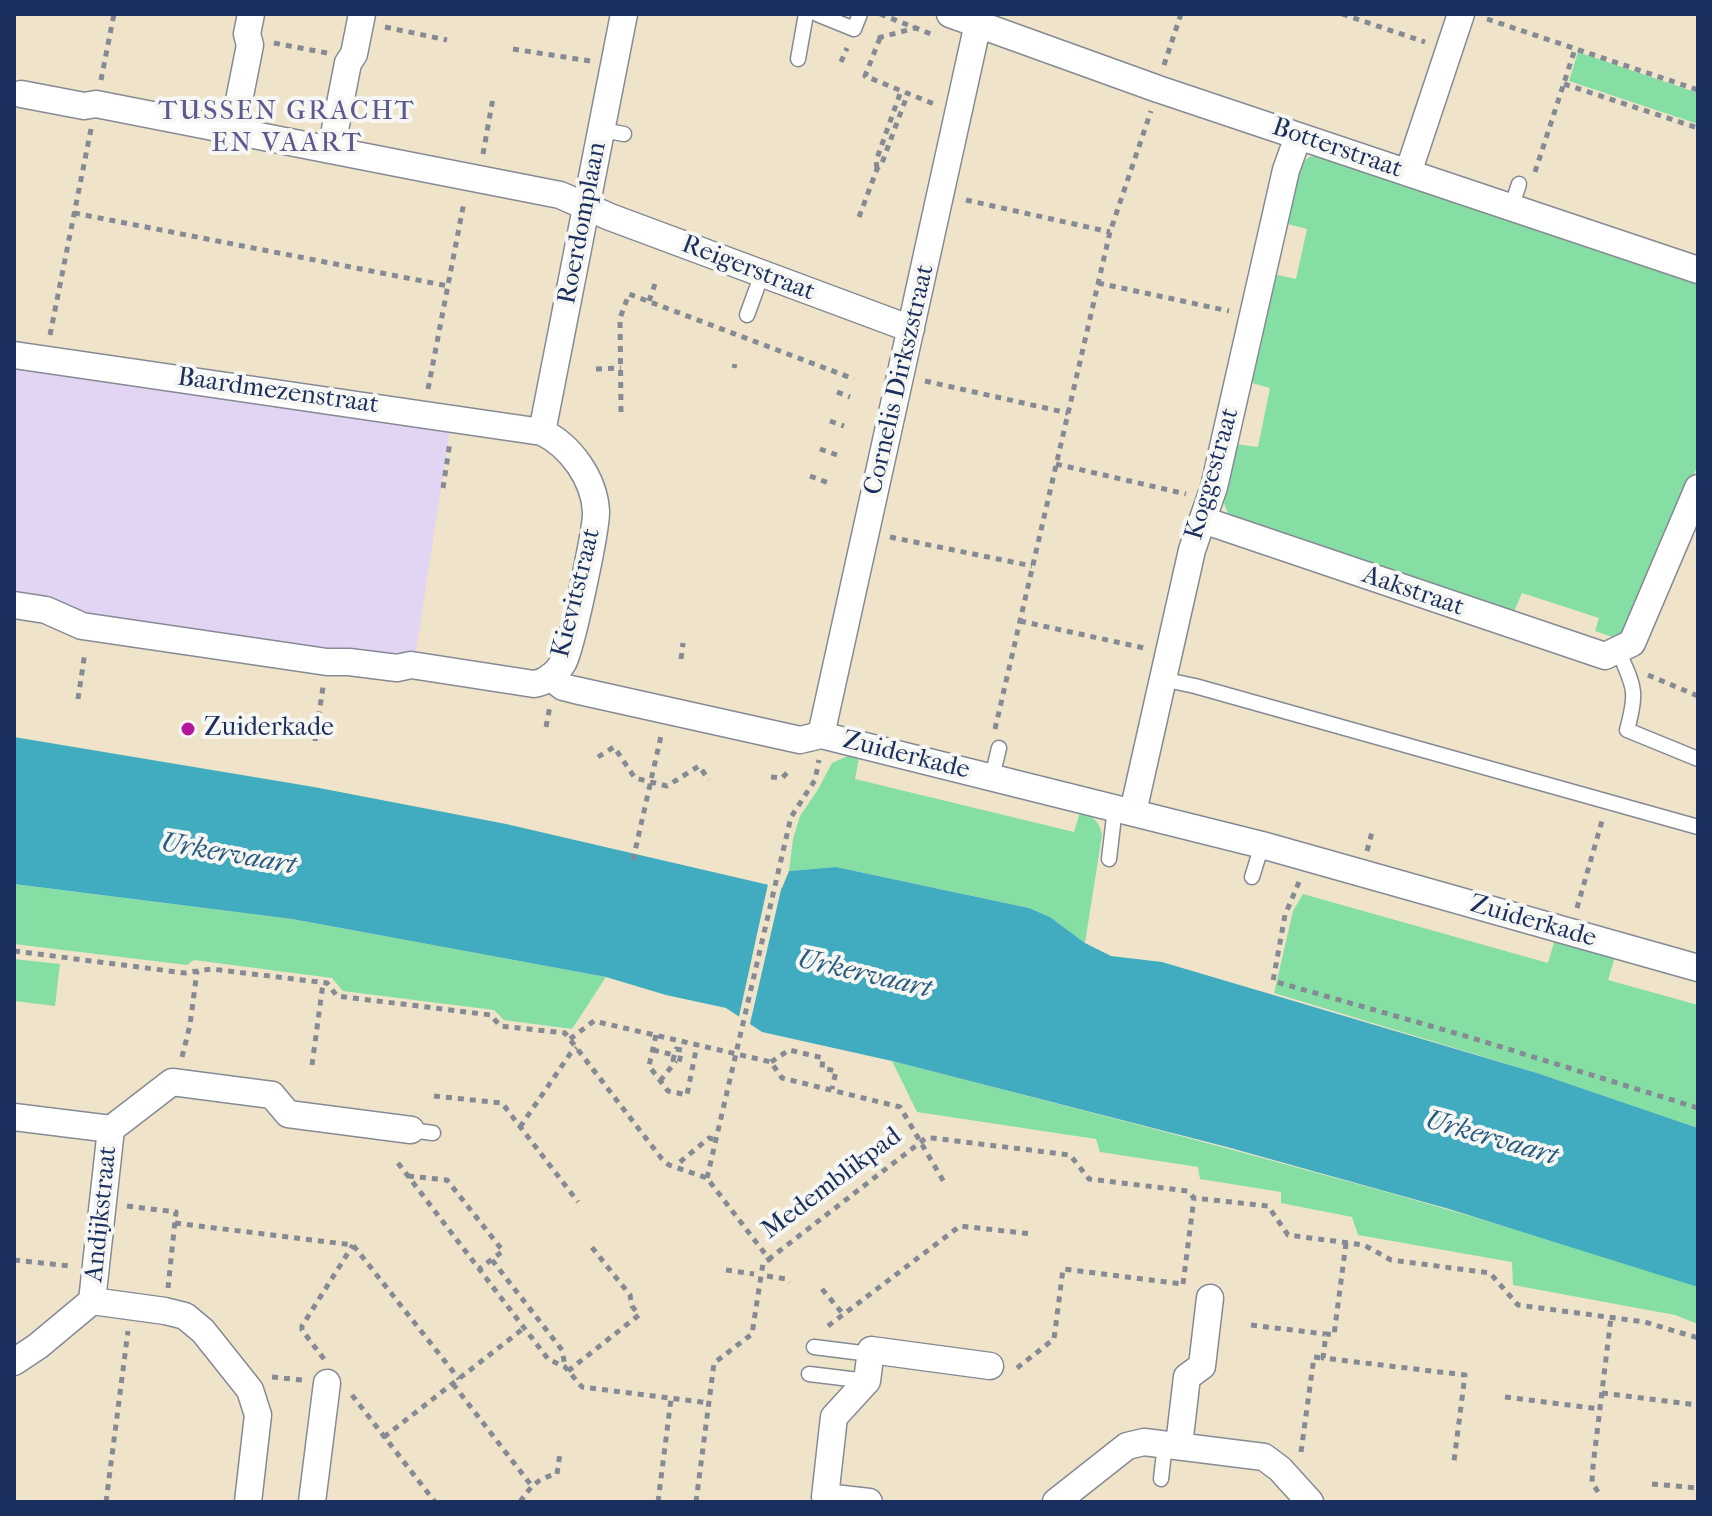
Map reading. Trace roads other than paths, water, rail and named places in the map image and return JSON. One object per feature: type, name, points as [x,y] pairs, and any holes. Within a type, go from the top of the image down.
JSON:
[{"type":"street","points":[[233,131],[250,45],[247,34],[251,14]]},
{"type":"street","name":"Roerdomplaan","points":[[542,432],[586,207],[613,132],[624,14]]},
{"type":"street","points":[[1408,173],[1472,16]]},
{"type":"street","name":"Botterstraat","points":[[944,25],[979,19],[1298,137],[1408,173],[1515,196],[1698,270]]},
{"type":"street","name":"Cornelis Dirkszstraat","points":[[821,735],[979,19]]},
{"type":"street","points":[[331,150],[348,63],[371,20]]},
{"type":"street","name":"Reigerstraat","points":[[21,94],[84,106],[96,104],[560,195],[911,329]]},
{"type":"street","name":"Koggestraat","points":[[1124,810],[1162,679],[1190,558],[1214,487],[1286,170],[1298,137]]},
{"type":"street","name":"Baardmezenstraat","points":[[14,355],[542,432]]},
{"type":"street","name":"Kievitstraat","points":[[542,432],[558,441],[578,463],[591,486],[596,511],[594,538],[567,651],[564,661],[550,677]]},
{"type":"street","points":[[1621,649],[1632,643],[1698,488]]},
{"type":"street","name":"Aakstraat","points":[[1203,520],[1588,651],[1605,656],[1621,649]]},
{"type":"street","name":"Zuiderkade","points":[[14,605],[46,610],[89,627],[337,664],[349,662],[397,668],[411,665],[534,684],[550,677],[563,687],[775,735],[800,740],[821,735],[1262,845],[1698,968]]},
{"type":"street","points":[[111,1129],[172,1082],[272,1095],[288,1114],[422,1132]]},
{"type":"street","name":"Andijkstraat","points":[[14,1117],[111,1129],[92,1301],[14,1362]]},
{"type":"street","points":[[1172,1444],[1187,1377],[1202,1366],[1210,1298]]},
{"type":"street","name":"Andijkstraat","points":[[92,1301],[185,1316],[203,1331],[250,1390],[258,1415],[248,1502]]},
{"type":"street","points":[[869,1502],[825,1497],[834,1417],[867,1381],[871,1350],[1001,1369]]},
{"type":"street","points":[[312,1502],[335,1381]]},
{"type":"street","points":[[1056,1502],[1127,1446],[1144,1442],[1264,1457],[1280,1469],[1310,1502]]},
{"type":"lane","points":[[798,59],[806,14]]},
{"type":"lane","points":[[817,14],[854,29],[860,14]]},
{"type":"lane","points":[[747,315],[762,274]]},
{"type":"lane","points":[[1621,649],[1633,684],[1635,701],[1627,730],[1698,759]]},
{"type":"lane","points":[[1162,679],[1698,827]]},
{"type":"lane","points":[[992,777],[996,741]]},
{"type":"lane","points":[[1109,859],[1124,810]]},
{"type":"lane","points":[[1252,877],[1262,845]]},
{"type":"lane","points":[[814,1347],[870,1354]]},
{"type":"lane","points":[[809,1374],[867,1381]]},
{"type":"lane","points":[[1161,1479],[1172,1444]]},
{"type":"water","name":"Urkervaart","points":[[14,737],[314,787],[506,824],[782,888],[789,871],[836,867],[1029,908],[1050,917],[1085,943],[1111,956],[1162,962],[1537,1073],[1698,1128],[1698,1287],[1449,1209],[1227,1147],[892,1061],[762,1032],[726,1008],[666,995],[606,977],[292,919],[14,884]]},
{"type":"place","name":"Zuiderkade","points":[[188,729]]},
{"type":"district","name":"TUSSEN GRACHT EN VAART","points":[[287,128]]}]
